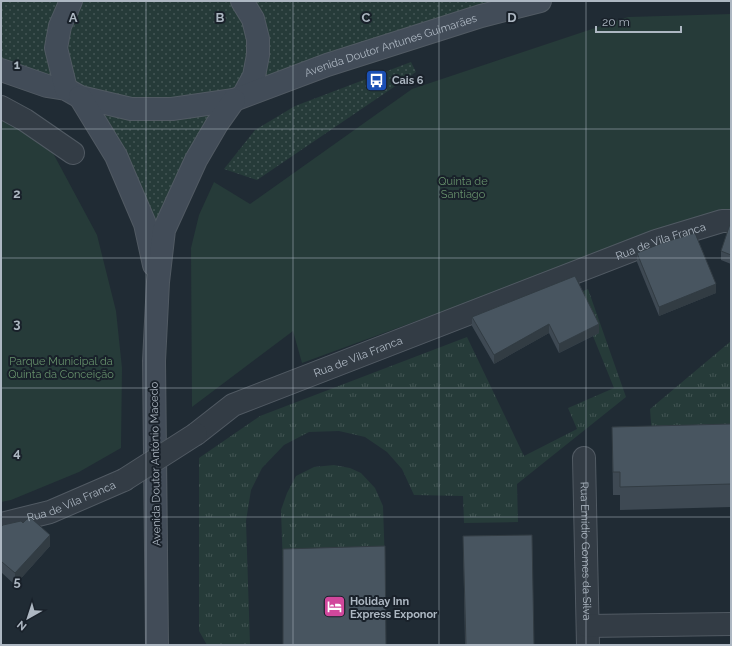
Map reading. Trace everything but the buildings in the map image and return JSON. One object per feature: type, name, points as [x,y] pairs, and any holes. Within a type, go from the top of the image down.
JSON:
[{"type":"main road","points":[[71,1],[60,26],[56,48],[73,93]]},
{"type":"main road","points":[[238,98],[254,76],[258,55],[258,39],[253,19],[242,1]]},
{"type":"main road","name":"Avenida Doutor Antunes Guimarães","points":[[1,70],[48,86],[131,110],[172,109],[238,98],[327,65],[481,16],[540,1]]},
{"type":"main road","name":"Avenida Doutor António Macedo","points":[[73,93],[116,156],[145,224],[158,282]]},
{"type":"main road","name":"Avenida Doutor António Macedo","points":[[157,645],[154,361],[158,282],[164,230],[196,160],[238,98]]},
{"type":"street","points":[[1,107],[25,120],[73,153]]},
{"type":"street","name":"Rua de Vila Franca","points":[[1,524],[50,512],[124,480],[196,434],[233,405],[656,241],[722,221],[731,221]]},
{"type":"street","name":"Rua Emídio Gomes da Silva","points":[[584,458],[588,636]]},
{"type":"street","points":[[588,636],[731,624]]},
{"type":"green space","points":[[1,1],[540,1],[243,96],[196,160],[158,282],[80,97],[1,70]]},
{"type":"green space","name":"Quinta de Santiago","points":[[731,14],[731,212],[708,214],[302,363],[293,331],[192,407],[191,248],[199,215],[214,182],[250,204],[412,89],[628,17]]},
{"type":"green space","points":[[411,62],[416,72],[257,180],[224,169],[255,130],[295,106]]},
{"type":"green space","name":"Parque Municipal da Quinta da Conceição","points":[[1,120],[46,140],[97,235],[116,311],[122,368],[121,448],[79,472],[11,500],[1,502]]},
{"type":"green space","points":[[588,289],[626,397],[517,484],[518,522],[464,523],[463,496],[414,495],[402,469],[387,452],[365,437],[339,431],[309,432],[284,445],[262,468],[251,490],[246,521],[250,645],[207,645],[199,631],[199,458],[260,416],[467,337],[524,456],[577,429],[568,408],[614,388],[576,294]]},
{"type":"green space","points":[[731,341],[731,447],[653,449],[650,409]]},
{"type":"green space","points":[[334,465],[350,468],[361,473],[375,488],[383,506],[385,565],[283,568],[281,510],[287,493],[296,476],[314,467]]},
{"type":"place","name":"Cais 6","points":[[377,80]]},
{"type":"place","name":"Holiday Inn Express Exponor","points":[[334,607]]}]
